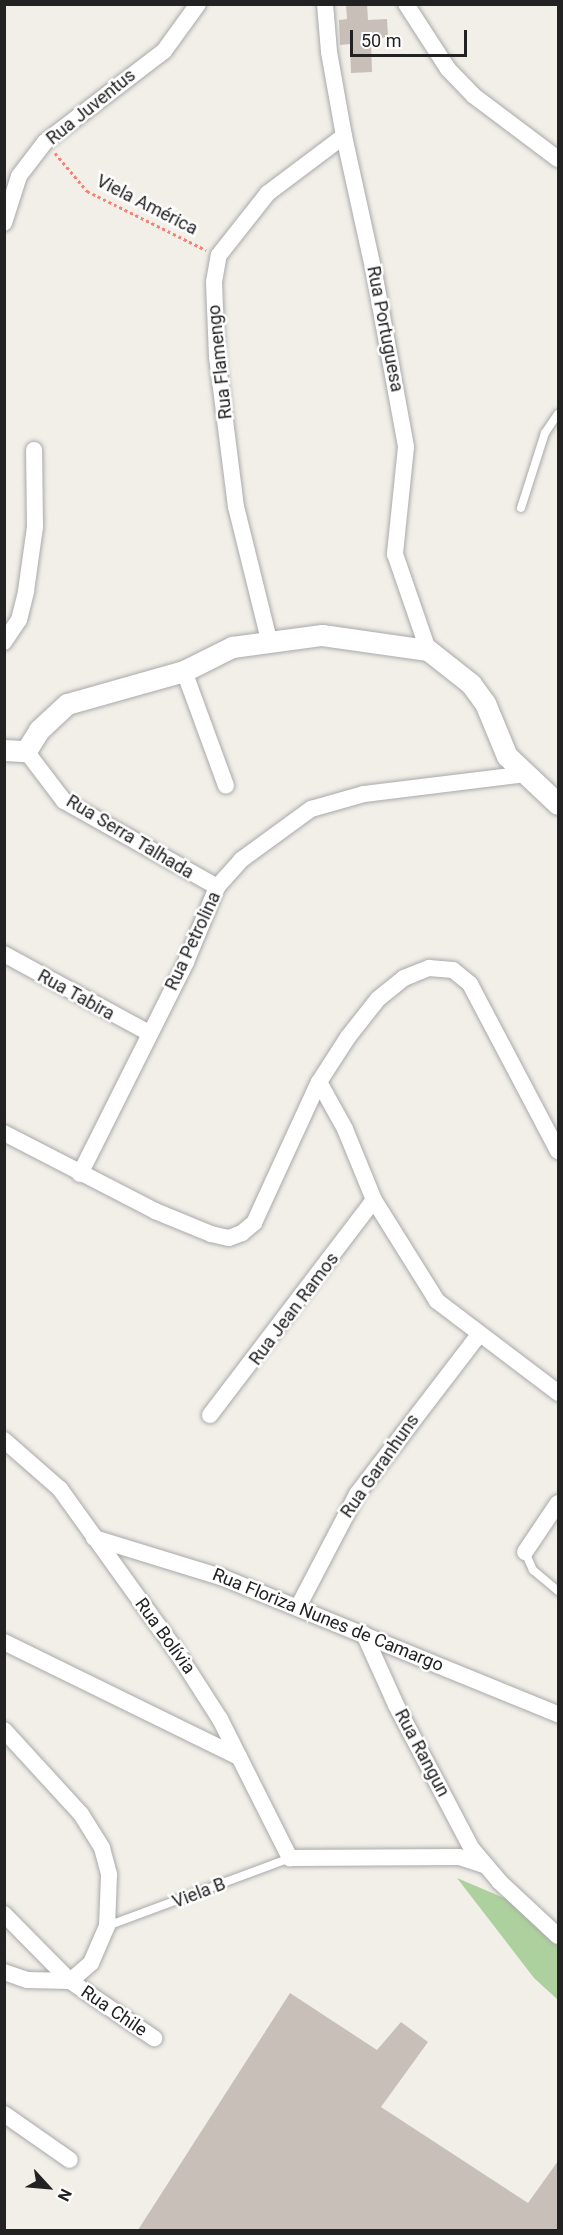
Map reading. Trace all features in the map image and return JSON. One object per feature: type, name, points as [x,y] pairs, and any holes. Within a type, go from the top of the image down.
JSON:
[{"type":"street","name":"Rua Juventus","points":[[4,223],[19,176],[45,142],[164,51],[198,4]]},
{"type":"street","name":"Rua Portuguesa","points":[[325,4],[328,52],[406,447],[395,554],[428,650]]},
{"type":"street","points":[[406,4],[448,69],[474,96],[558,159]]},
{"type":"street","points":[[219,255],[268,193],[296,168],[344,136]]},
{"type":"street","name":"Rua Flamengo","points":[[219,255],[213,310],[236,507],[269,640]]},
{"type":"street","points":[[4,642],[19,620],[26,591],[35,527],[34,450]]},
{"type":"street","points":[[4,750],[26,751],[39,730],[67,704],[184,671],[232,647],[269,640],[322,635],[428,650],[471,684],[485,702],[507,756],[558,804]]},
{"type":"street","points":[[184,671],[226,786]]},
{"type":"street","name":"Rua Serra Talhada","points":[[26,751],[64,801],[217,887]]},
{"type":"street","name":"Rua Petrolina","points":[[80,1174],[217,887],[272,834],[311,809],[364,794],[528,774]]},
{"type":"street","name":"Rua Tabira","points":[[4,954],[149,1033]]},
{"type":"street","points":[[4,1133],[80,1174],[211,1234],[229,1238],[242,1233],[254,1223],[319,1082],[378,999],[412,974],[429,968],[453,970],[470,984],[485,1008],[558,1151]]},
{"type":"street","points":[[319,1082],[345,1129],[374,1200],[426,1287],[478,1336],[558,1394]]},
{"type":"street","name":"Rua Jean Ramos","points":[[210,1415],[374,1200]]},
{"type":"street","name":"Rua Garanhuns","points":[[298,1606],[357,1494],[478,1336]]},
{"type":"street","name":"Rua Bolívia","points":[[4,1440],[60,1489],[199,1684],[290,1857]]},
{"type":"street","points":[[525,1552],[558,1503]]},
{"type":"street","name":"Rua Floriza Nunes de Camargo","points":[[94,1538],[224,1578],[298,1606],[558,1714]]},
{"type":"street","name":"Rua Rangun","points":[[364,1634],[396,1704],[472,1848],[487,1866],[558,1936]]},
{"type":"street","points":[[4,1642],[239,1757]]},
{"type":"street","points":[[4,1730],[81,1814],[102,1848],[109,1875],[107,1926],[91,1963],[70,1981],[4,1914]]},
{"type":"street","points":[[290,1857],[459,1857],[487,1866]]},
{"type":"street","name":"Rua Chile","points":[[4,1972],[27,1980],[70,1981],[154,2038]]},
{"type":"street","points":[[4,2114],[70,2160]]},
{"type":"lane","points":[[521,508],[545,433],[558,414]]},
{"type":"lane","points":[[525,1552],[533,1570],[558,1591]]},
{"type":"lane","name":"Viela B","points":[[107,1926],[290,1857]]},
{"type":"path","name":"Viela América","points":[[45,142],[87,191],[219,255]]},
{"type":"green space","points":[[457,1878],[518,1904],[558,1941],[558,2000],[534,1978]]},
{"type":"building","points":[[346,4],[367,4],[368,20],[387,19],[388,36],[371,42],[372,72],[351,73],[350,44],[340,45],[339,20],[347,19]]},
{"type":"building","points":[[290,1993],[377,2050],[401,2022],[428,2042],[381,2107],[528,2203],[558,2161],[558,2230],[138,2230]]}]
